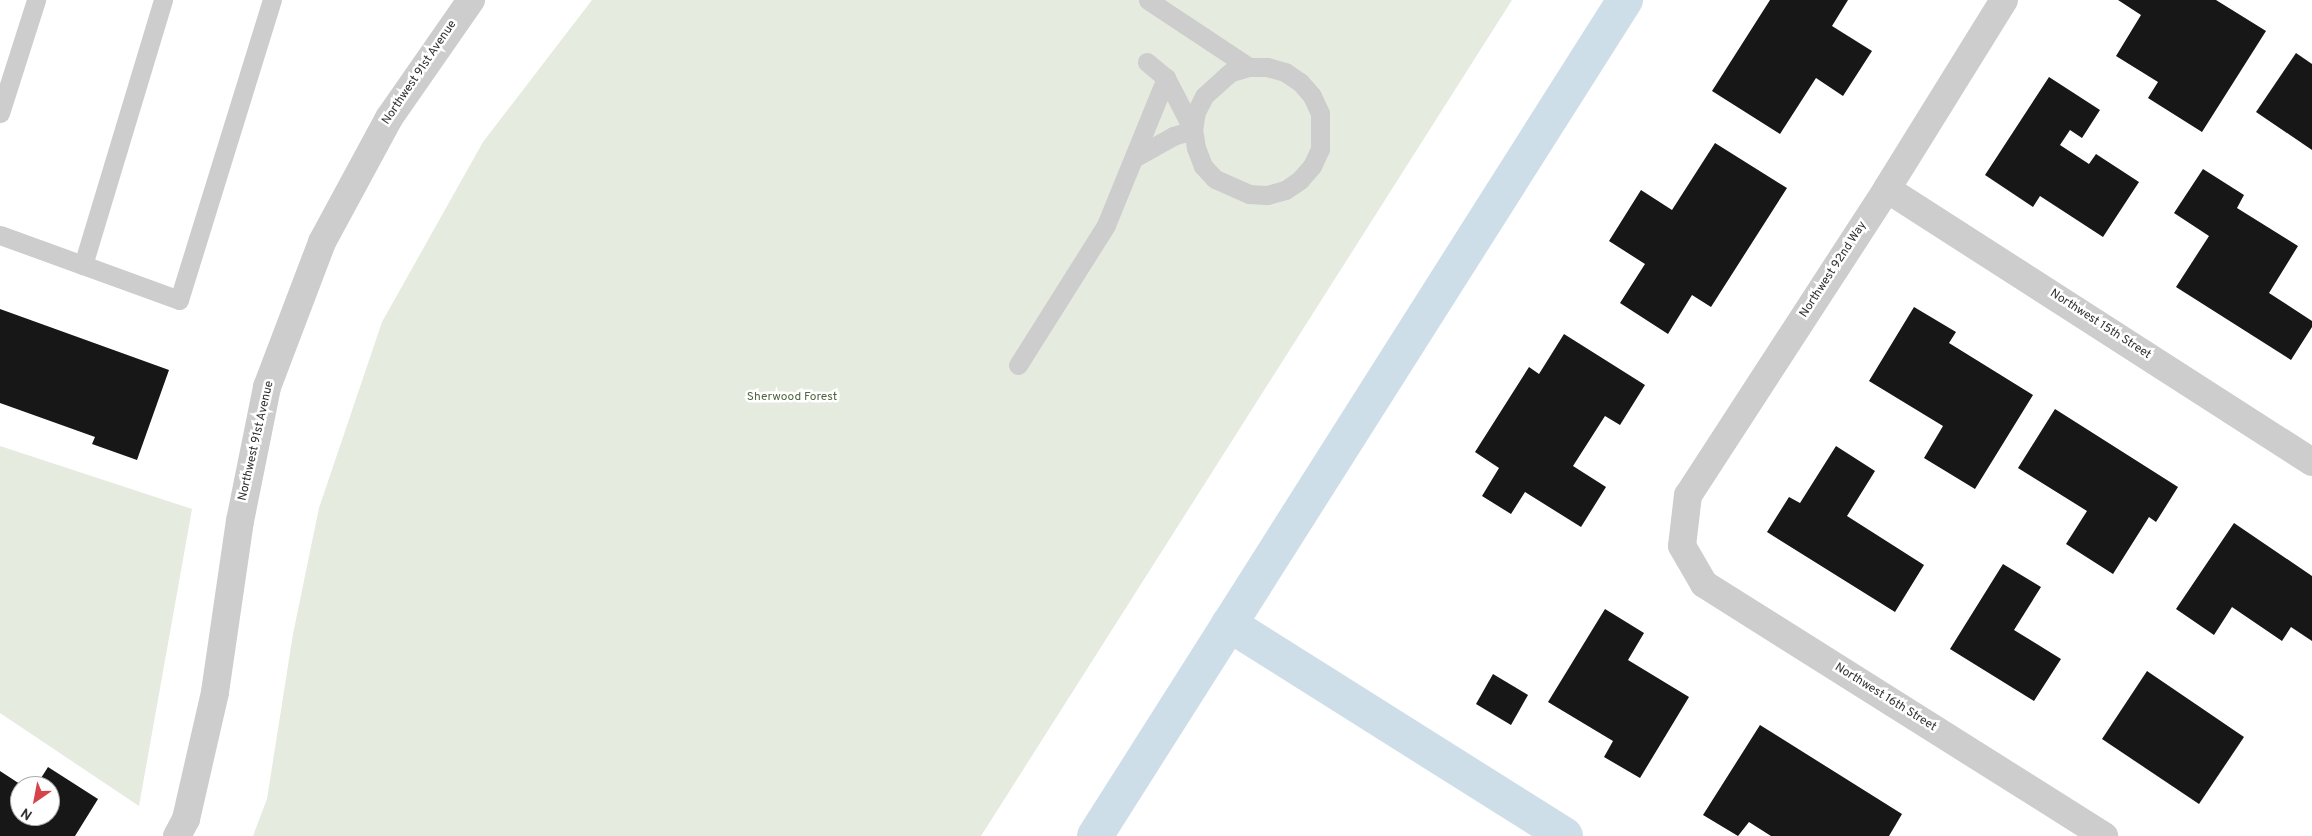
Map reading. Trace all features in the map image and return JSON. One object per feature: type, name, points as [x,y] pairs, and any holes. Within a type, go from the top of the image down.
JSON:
[{"type":"street","name":"Northwest 91st Avenue","points":[[178,836],[186,819],[215,692],[240,521],[267,388],[322,242],[389,118],[471,0]]},
{"type":"street","name":"Northwest 92nd Way","points":[[1682,546],[1688,495],[1887,189],[2004,0]]},
{"type":"street","name":"Northwest 15th Street","points":[[1887,189],[2312,462]]},
{"type":"street","name":"Northwest 16th Street","points":[[1682,546],[1704,584],[2104,836]]},
{"type":"lane","points":[[0,113],[36,0]]},
{"type":"lane","points":[[83,265],[163,0]]},
{"type":"lane","points":[[0,235],[180,300],[272,0]]},
{"type":"lane","points":[[1148,0],[1249,67]]},
{"type":"lane","points":[[1147,62],[1166,78],[1193,130],[1203,166],[1215,180],[1231,189],[1267,195],[1300,180],[1312,166],[1320,149],[1320,112],[1312,96],[1293,77],[1267,66],[1249,67],[1231,72],[1204,96],[1196,112],[1193,130]]},
{"type":"lane","points":[[1018,365],[1106,224],[1166,78]]},
{"type":"lane","points":[[1134,158],[1173,136],[1193,130]]},
{"type":"green space","name":"Sherwood Forest","points":[[592,0],[1512,0],[981,836],[253,836],[267,799],[293,634],[319,508],[382,322],[483,142]]},
{"type":"green space","points":[[0,446],[192,509],[139,806],[0,713]]},
{"type":"building","points":[[1770,0],[1848,0],[1832,26],[1872,51],[1843,96],[1816,78],[1780,134],[1712,91]]},
{"type":"building","points":[[2118,0],[2216,0],[2266,31],[2202,132],[2148,98],[2158,82],[2116,56],[2141,15]]},
{"type":"building","points":[[2296,53],[2312,64],[2312,150],[2256,112]]},
{"type":"building","points":[[2049,77],[2100,110],[2082,138],[2070,130],[2060,145],[2089,164],[2096,154],[2139,182],[2103,237],[2040,196],[2033,207],[1985,175]]},
{"type":"building","points":[[1715,143],[1787,188],[1711,307],[1692,295],[1668,334],[1620,303],[1645,264],[1609,241],[1641,190],[1672,210]]},
{"type":"building","points":[[2203,169],[2244,195],[2237,208],[2298,246],[2269,293],[2312,321],[2312,327],[2291,360],[2176,287],[2209,236],[2174,213]]},
{"type":"building","points":[[1914,307],[1956,332],[1949,343],[2033,395],[1975,489],[1924,458],[1943,426],[1869,381]]},
{"type":"building","points":[[0,309],[169,370],[137,460],[92,444],[95,437],[0,403]]},
{"type":"building","points":[[1564,334],[1645,385],[1620,425],[1605,416],[1573,466],[1606,487],[1581,527],[1525,492],[1511,514],[1482,496],[1499,468],[1475,452],[1529,367],[1539,374]]},
{"type":"building","points":[[2055,409],[2178,487],[2156,522],[2149,517],[2113,574],[2066,544],[2087,511],[2018,468]]},
{"type":"building","points":[[1836,446],[1875,471],[1847,516],[1924,565],[1895,612],[1767,532],[1789,497],[1800,503]]},
{"type":"building","points":[[2234,523],[2312,576],[2312,641],[2291,627],[2282,641],[2232,607],[2214,635],[2176,609]]},
{"type":"building","points":[[2003,564],[2041,587],[2014,630],[2061,659],[2034,701],[1950,649]]},
{"type":"building","points":[[1605,609],[1644,633],[1628,660],[1689,697],[1640,778],[1604,757],[1613,741],[1548,702]]},
{"type":"building","points":[[2147,671],[2244,737],[2199,804],[2102,739]]},
{"type":"building","points":[[1493,674],[1528,695],[1511,725],[1476,704]]},
{"type":"building","points":[[1760,725],[1902,814],[1889,836],[1771,836],[1749,822],[1738,836],[1703,815]]},
{"type":"building","points":[[48,767],[98,799],[75,836],[0,836],[0,771],[10,778],[10,826],[60,826],[60,776],[42,776]]},
{"type":"waterway","points":[[1095,836],[1625,0]]},
{"type":"waterway","points":[[1229,624],[1565,836]]}]
